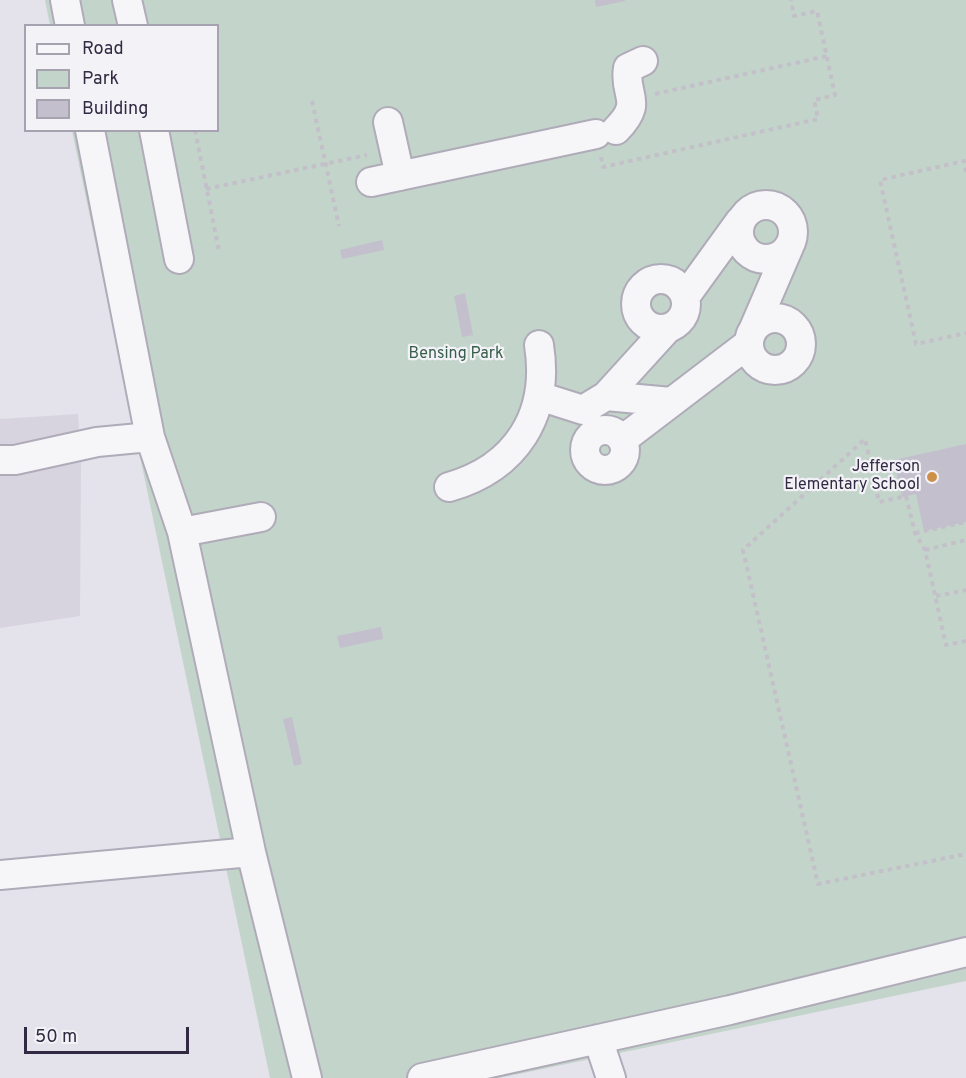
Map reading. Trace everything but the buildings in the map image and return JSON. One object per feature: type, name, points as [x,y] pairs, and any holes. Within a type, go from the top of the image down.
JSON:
[{"type":"lane","points":[[65,0],[70,24]]},
{"type":"lane","points":[[128,0],[133,24]]},
{"type":"lane","points":[[369,169],[400,176],[604,137],[626,120],[632,99],[628,68],[643,61]]},
{"type":"lane","points":[[388,122],[400,176]]},
{"type":"lane","points":[[90,132],[150,436],[182,532],[251,852],[307,1078]]},
{"type":"lane","points":[[154,132],[179,259]]},
{"type":"lane","points":[[622,440],[751,336],[789,247],[794,230],[791,221],[779,208],[761,205],[745,213],[685,297]]},
{"type":"lane","points":[[740,221],[739,239],[749,254],[766,260],[775,258],[789,247]]},
{"type":"lane","points":[[539,396],[583,410],[606,396],[667,329],[681,320],[685,313],[685,297],[676,284],[668,280],[652,281],[639,292],[636,308],[644,323],[659,330],[667,329]]},
{"type":"lane","points":[[448,487],[488,472],[505,459],[530,423],[539,396],[543,368],[539,345]]},
{"type":"lane","points":[[606,396],[671,402]]},
{"type":"lane","points":[[0,460],[15,460],[97,442],[150,436]]},
{"type":"lane","points":[[182,532],[261,517]]},
{"type":"lane","points":[[0,875],[251,852]]},
{"type":"lane","points":[[422,1078],[730,1010],[966,952]]},
{"type":"lane","points":[[598,1039],[611,1078]]},
{"type":"path","points":[[604,137],[603,167],[818,119],[814,100],[835,95],[817,11],[794,16],[791,0]]},
{"type":"path","points":[[632,99],[827,56]]},
{"type":"path","points":[[312,101],[339,226]]},
{"type":"path","points":[[195,132],[219,252]]},
{"type":"path","points":[[966,172],[964,162],[880,180],[916,344],[966,333]]},
{"type":"path","points":[[206,189],[325,164],[369,169]]},
{"type":"path","points":[[966,641],[946,645],[925,550],[915,533],[906,496],[879,502],[865,439],[743,550],[819,885],[966,854]]},
{"type":"path","points":[[915,533],[966,522]]},
{"type":"path","points":[[925,550],[966,540]]},
{"type":"path","points":[[936,596],[966,590]]},
{"type":"shaded area","points":[[78,414],[81,462],[80,616],[0,628],[0,419]]},
{"type":"green space","name":"Bensing Park","points":[[45,0],[966,0],[966,981],[499,1078],[270,1078],[72,132],[219,132],[219,24],[50,24]]},
{"type":"place","name":"Jefferson Elementary School","points":[[932,477]]}]
